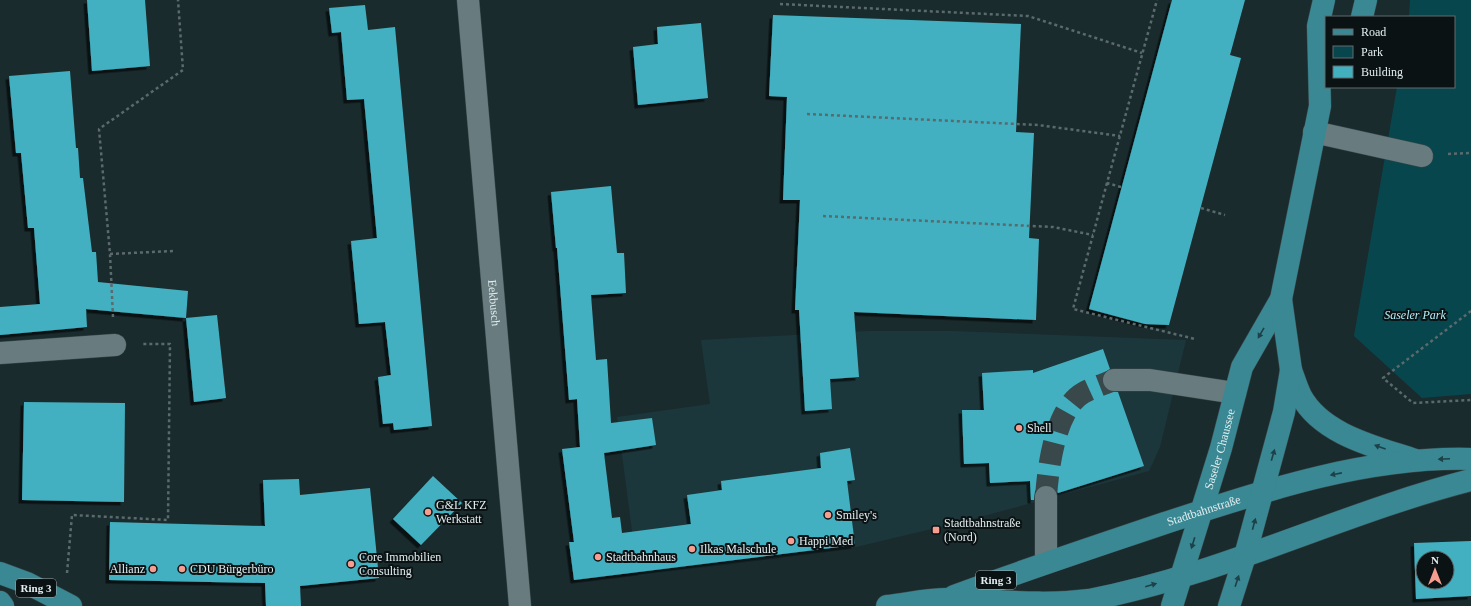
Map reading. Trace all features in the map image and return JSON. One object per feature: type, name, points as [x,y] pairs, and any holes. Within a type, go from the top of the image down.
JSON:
[{"type":"main road","name":"Saseler Chaussee","points":[[1172,606],[1183,576],[1236,393],[1242,367],[1281,299],[1314,132],[1325,96],[1318,26],[1324,0]]},
{"type":"main road","points":[[1362,16],[1366,0]]},
{"type":"main road","name":"Saseler Chaussee","points":[[1229,606],[1263,493],[1284,412],[1291,370],[1281,299]]},
{"type":"main road","points":[[1291,370],[1302,396],[1309,407],[1333,427],[1368,443],[1416,460]]},
{"type":"main road","name":"Stadtbahnstraße","points":[[945,599],[1046,562],[1202,511],[1321,477],[1416,460],[1471,459]]},
{"type":"main road","name":"Stadtbahnstraße","points":[[886,606],[945,599],[1044,605],[1087,601],[1120,594],[1245,556],[1391,504],[1471,480]]},
{"type":"main road","name":"Ring 3","points":[[0,573],[27,583],[66,603]]},
{"type":"main road","name":"Ring 3","points":[[0,602],[3,606]]},
{"type":"street","name":"Eekbusch","points":[[468,0],[520,606]]},
{"type":"street","points":[[1314,132],[1422,156]]},
{"type":"street","points":[[0,353],[114,345]]},
{"type":"street","points":[[1114,380],[1150,380],[1236,393]]},
{"type":"street","points":[[1046,497],[1046,562]]},
{"type":"path","points":[[66,603],[72,515],[168,520],[170,344],[114,345],[110,254],[99,129],[183,70],[178,0]]},
{"type":"path","points":[[1157,0],[1073,309],[1195,339]]},
{"type":"path","points":[[780,4],[1028,16],[1142,53]]},
{"type":"path","points":[[808,114],[1038,125],[1120,136]]},
{"type":"path","points":[[1107,183],[1121,187]]},
{"type":"path","points":[[1201,208],[1225,215]]},
{"type":"path","points":[[823,216],[1053,227],[1093,235]]},
{"type":"path","points":[[110,254],[173,251]]},
{"type":"path","points":[[1471,311],[1383,378],[1413,403],[1471,400]]},
{"type":"shaded area","points":[[868,331],[952,331],[1186,340],[1160,447],[1149,471],[969,520],[856,547],[638,576],[617,417],[710,404],[701,340]]},
{"type":"green space","name":"Saseler Park","points":[[1410,0],[1471,0],[1471,394],[1422,398],[1354,336],[1397,88],[1455,88],[1455,16],[1409,16]]},
{"type":"building","points":[[87,0],[145,0],[150,66],[92,71]]},
{"type":"building","points":[[1172,0],[1245,0],[1230,55],[1241,58],[1169,325],[1145,324],[1089,309]]},
{"type":"building","points":[[365,5],[368,30],[395,27],[432,426],[394,430],[393,423],[383,424],[378,377],[391,375],[385,322],[359,324],[351,241],[377,238],[364,99],[347,100],[341,32],[332,33],[329,8]]},
{"type":"building","points":[[773,15],[1021,24],[1016,132],[1034,133],[1029,238],[1039,239],[1036,320],[854,312],[859,377],[830,379],[832,409],[805,411],[799,310],[795,310],[800,200],[783,200],[787,97],[769,96]]},
{"type":"building","points":[[701,23],[708,98],[638,105],[633,47],[658,44],[657,27]]},
{"type":"building","points":[[70,71],[76,148],[78,148],[80,178],[83,178],[92,252],[96,252],[98,282],[188,291],[186,318],[86,309],[87,327],[0,335],[0,307],[40,304],[34,228],[28,228],[21,153],[16,153],[9,76]]},
{"type":"building","points":[[611,186],[617,253],[624,253],[626,293],[591,295],[596,360],[607,359],[611,423],[652,418],[656,445],[604,453],[612,518],[620,517],[622,533],[691,524],[687,495],[722,490],[721,481],[821,468],[820,453],[850,448],[855,480],[847,481],[855,545],[574,580],[569,542],[574,542],[562,449],[580,447],[577,399],[569,400],[551,192]]},
{"type":"building","points":[[217,315],[226,398],[194,402],[186,318]]},
{"type":"building","points":[[1103,349],[1110,369],[1103,374],[1103,386],[1108,391],[1118,392],[1144,466],[1058,493],[1052,486],[1040,486],[1035,491],[1034,500],[1031,500],[1030,481],[990,483],[989,463],[964,464],[962,410],[984,410],[982,373],[1033,370],[1033,373]]},
{"type":"building","points":[[24,402],[125,403],[124,502],[22,500]]},
{"type":"building","name":"G&L KFZ Werkstatt","points":[[433,476],[462,503],[421,545],[393,519]]},
{"type":"building","points":[[299,479],[300,495],[370,488],[379,578],[300,586],[301,606],[266,606],[265,583],[109,580],[110,522],[265,526],[263,480]]},
{"type":"building","points":[[1471,541],[1471,596],[1416,599],[1416,590],[1455,590],[1455,550],[1415,550],[1415,571],[1414,543]]},
{"type":"tunnel","points":[[1046,497],[1051,456],[1060,425],[1066,412],[1073,401],[1083,393],[1114,380]]},
{"type":"place","name":"Shell","points":[[1019,428]]},
{"type":"place","name":"G&L KFZ Werkstatt","points":[[428,512]]},
{"type":"place","name":"Smiley's","points":[[828,515]]},
{"type":"place","name":"Stadtbahnstraße (Nord)","points":[[936,530]]},
{"type":"place","name":"Happi Med","points":[[791,541]]},
{"type":"place","name":"Ilkas Malschule","points":[[692,549]]},
{"type":"place","name":"Stadtbahnhaus","points":[[598,557]]},
{"type":"place","name":"Core Immobilien Consulting","points":[[351,564]]},
{"type":"place","name":"Allianz","points":[[153,569]]},
{"type":"place","name":"CDU Bürgerbüro","points":[[182,569]]}]
